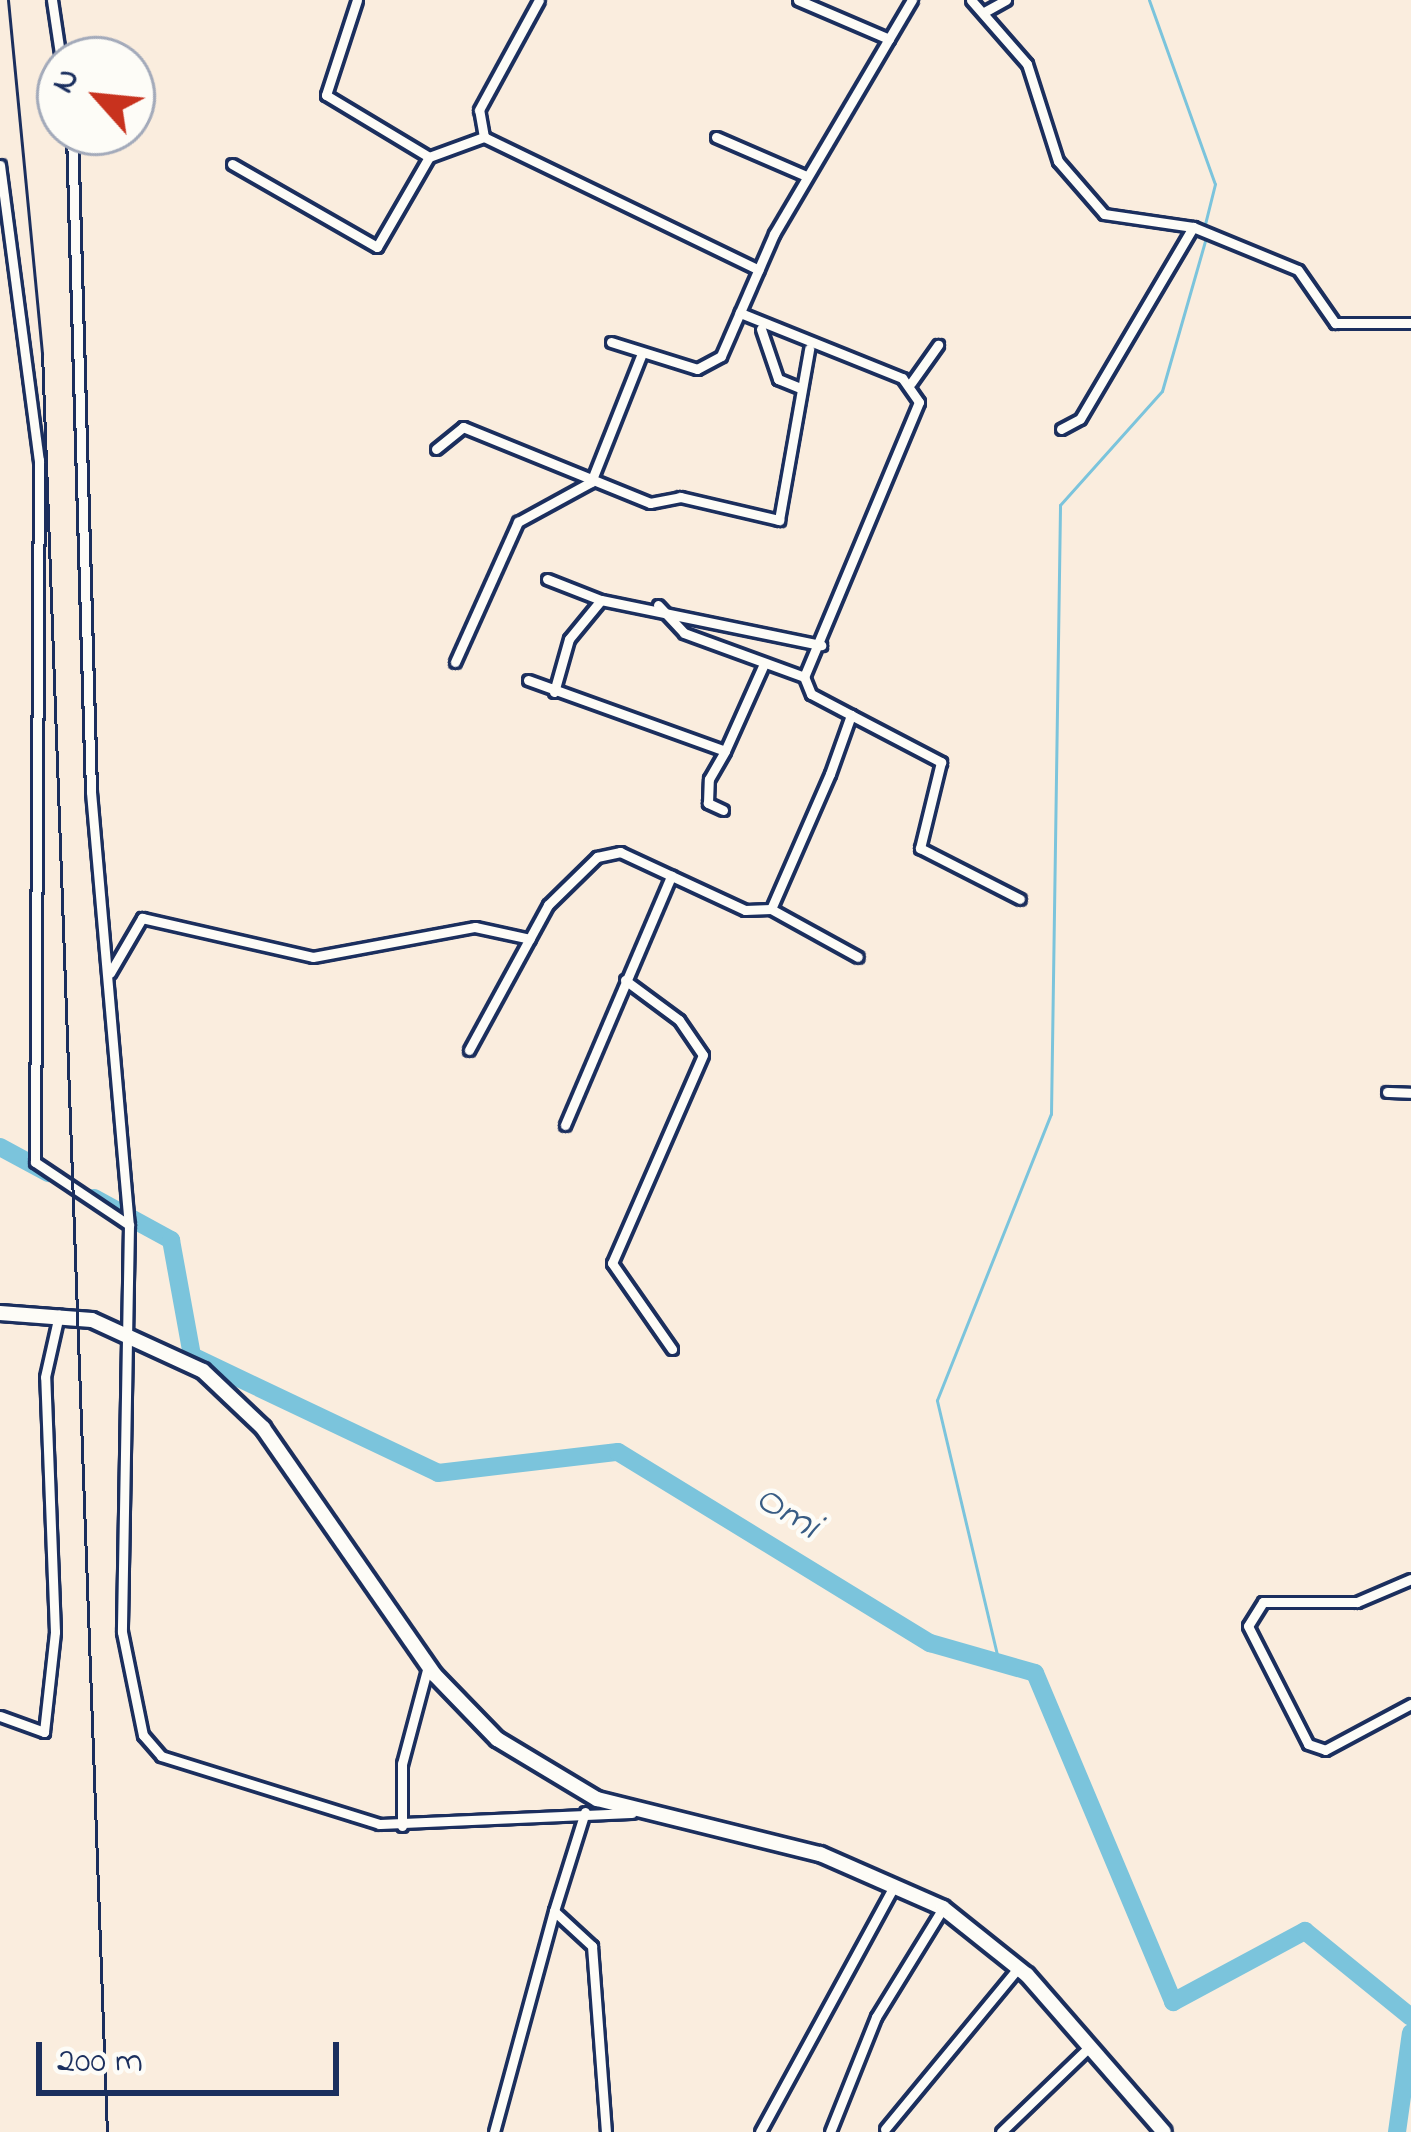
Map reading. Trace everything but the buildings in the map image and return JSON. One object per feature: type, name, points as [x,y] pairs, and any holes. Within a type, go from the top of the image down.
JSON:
[{"type":"main road","points":[[0,1313],[59,1315],[121,1329],[186,1360],[249,1412],[426,1662],[514,1753],[643,1814],[730,1827],[943,1908],[1018,1967],[1165,2132]]},
{"type":"street","points":[[52,0],[57,36]]},
{"type":"street","points":[[357,0],[322,90],[429,157]]},
{"type":"street","points":[[484,137],[479,110],[538,0]]},
{"type":"street","points":[[798,0],[889,39]]},
{"type":"street","points":[[610,342],[710,368],[806,176],[912,0]]},
{"type":"street","points":[[971,0],[986,11],[1027,64],[1058,161],[1091,204],[1123,223],[1193,227],[1298,270],[1335,323],[1411,323]]},
{"type":"street","points":[[986,11],[1006,0]]},
{"type":"street","points":[[232,164],[377,247],[429,157],[484,137],[759,270]]},
{"type":"street","points":[[716,137],[806,176]]},
{"type":"street","points":[[73,156],[91,792],[129,1225],[121,1329],[122,1632],[149,1748],[402,1826],[585,1812],[643,1814]]},
{"type":"street","points":[[0,165],[39,460],[35,1162],[129,1225]]},
{"type":"street","points":[[1061,428],[1080,419],[1193,227]]},
{"type":"street","points":[[740,313],[761,329],[808,349],[910,383]]},
{"type":"street","points":[[761,329],[778,379],[800,388]]},
{"type":"street","points":[[938,345],[910,383],[917,417],[804,677],[806,691],[941,762],[920,848],[1021,898]]},
{"type":"street","points":[[436,449],[464,427],[650,503],[680,497],[779,520],[808,349]]},
{"type":"street","points":[[455,662],[518,522],[591,482],[642,353]]},
{"type":"street","points":[[547,579],[601,600],[658,605],[821,644]]},
{"type":"street","points":[[554,692],[569,639],[601,600]]},
{"type":"street","points":[[658,605],[684,633],[763,666],[804,677]]},
{"type":"street","points":[[722,810],[708,803],[763,666]]},
{"type":"street","points":[[528,680],[725,751]]},
{"type":"street","points":[[771,909],[850,715]]},
{"type":"street","points":[[469,1050],[530,939],[606,852],[745,910],[771,909],[858,957]]},
{"type":"street","points":[[566,1125],[671,876]]},
{"type":"street","points":[[110,975],[142,918],[313,957],[476,927],[530,939]]},
{"type":"street","points":[[625,980],[679,1020],[704,1055],[612,1263],[672,1348]]},
{"type":"street","points":[[1387,1092],[1411,1093]]},
{"type":"street","points":[[0,1716],[44,1732],[55,1632],[45,1376],[59,1315]]},
{"type":"street","points":[[1411,1579],[1357,1602],[1263,1602],[1248,1626],[1308,1744],[1325,1750],[1411,1704]]},
{"type":"street","points":[[402,1826],[402,1764],[426,1662]]},
{"type":"street","points":[[494,2132],[585,1812]]},
{"type":"street","points":[[760,2132],[894,1886]]},
{"type":"street","points":[[830,2132],[876,2018],[943,1908]]},
{"type":"street","points":[[554,1911],[592,1946],[606,2132]]},
{"type":"street","points":[[885,2129],[1018,1967]]},
{"type":"street","points":[[1000,2132],[1087,2049]]},
{"type":"waterway","points":[[1149,0],[1215,184],[1204,228]]},
{"type":"waterway","points":[[999,1663],[937,1400],[1051,1114],[1060,505],[1162,391],[1206,238]]},
{"type":"waterway","name":"Omi","points":[[0,1147],[48,1173]]},
{"type":"waterway","name":"Omi","points":[[94,1198],[171,1240],[192,1356],[438,1473],[618,1452],[930,1643],[1035,1673],[1173,2002],[1305,1931],[1411,2017]]},
{"type":"waterway","name":"Omi","points":[[1397,2132],[1411,2033]]},
{"type":"railway","points":[[8,0],[42,353],[107,2132]]}]
